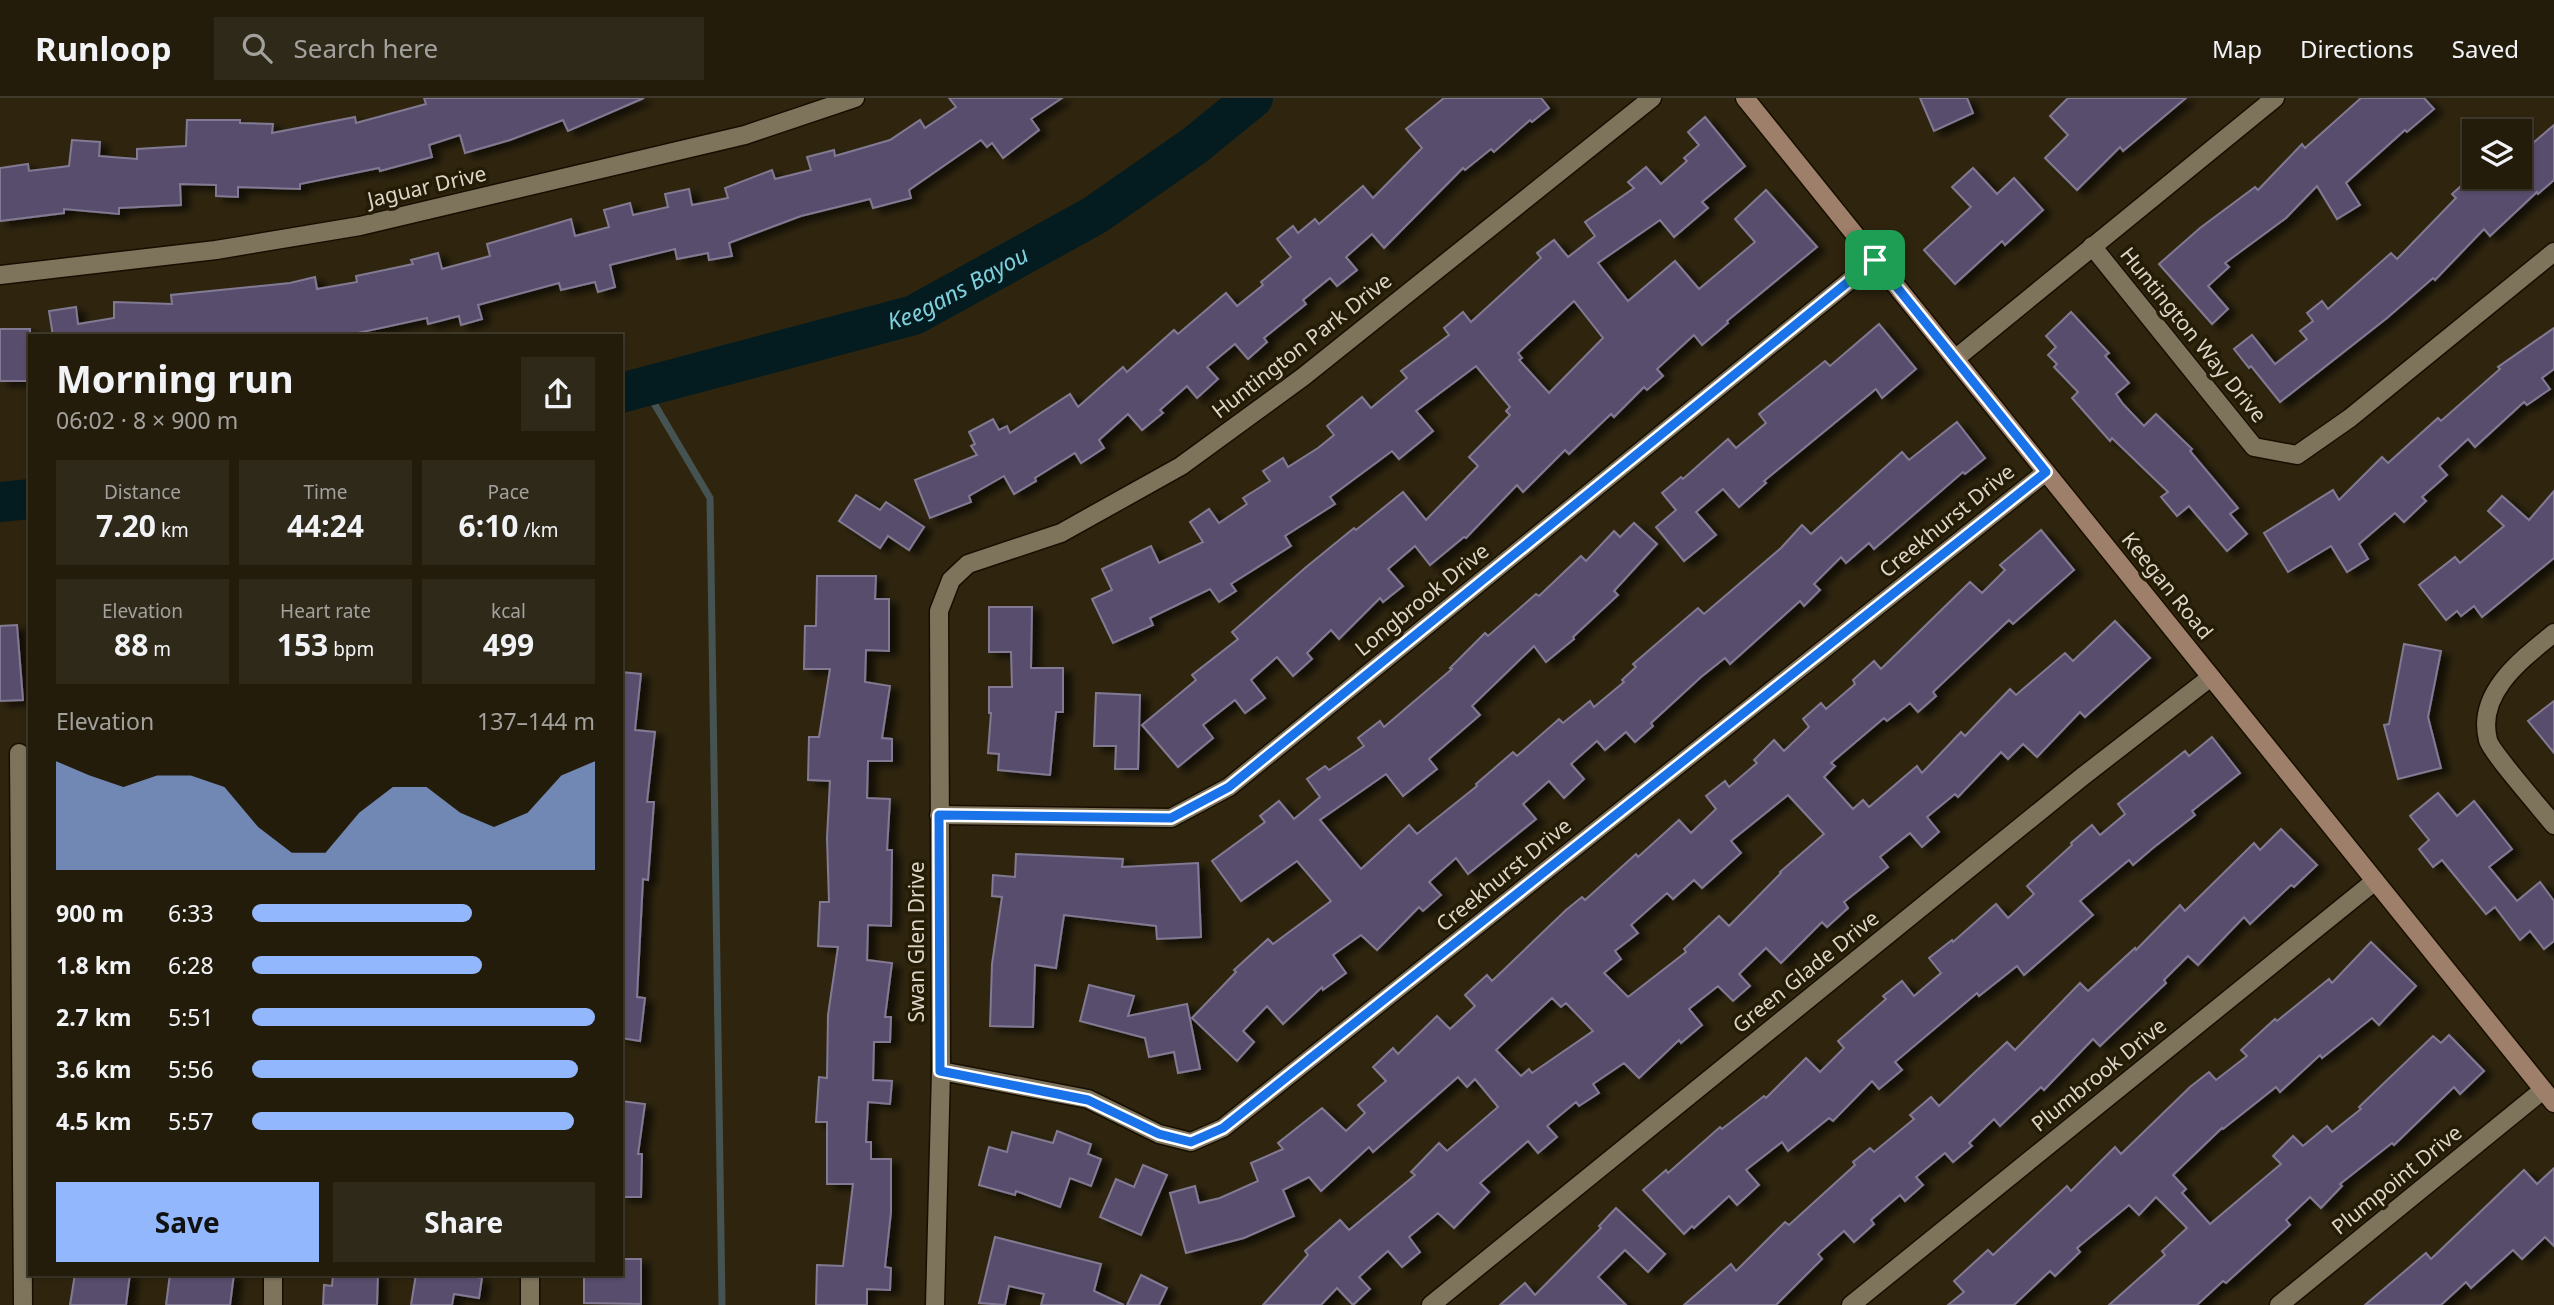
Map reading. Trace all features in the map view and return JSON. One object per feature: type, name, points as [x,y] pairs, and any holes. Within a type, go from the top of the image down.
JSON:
[{"type":"street","name":"Jaguar Drive","points":[[0,275],[216,250],[360,226],[745,135],[855,98]]},
{"type":"street","name":"Huntington Park Drive","points":[[951,580],[968,564],[1061,533],[1181,466],[1303,377],[1652,98]]},
{"type":"street","name":"Keegan Road","points":[[1745,98],[2549,1096]]},
{"type":"street","points":[[1955,359],[2275,98]]},
{"type":"street","name":"Huntington Way Drive","points":[[2092,246],[2254,447],[2297,455],[2350,418],[2554,252]]},
{"type":"street","name":"Longbrook Drive","points":[[939,815],[1171,818],[1229,787],[1875,260]]},
{"type":"street","name":"Creekhurst Drive","points":[[940,1071],[1088,1100],[1159,1134],[1191,1142],[1223,1128],[2046,472]]},
{"type":"street","name":"Swan Glen Drive","points":[[935,1305],[940,1071],[939,611],[951,580]]},
{"type":"street","points":[[2554,633],[2514,666],[2487,709],[2488,743],[2554,825]]},
{"type":"street","name":"Green Glade Drive","points":[[1431,1305],[2082,777],[2211,677]]},
{"type":"street","points":[[0,752],[24,752],[23,1305]]},
{"type":"street","name":"Plumbrook Drive","points":[[1851,1305],[2375,881]]},
{"type":"street","name":"Plumpoint Drive","points":[[2279,1305],[2549,1096]]},
{"type":"street","points":[[273,1276],[273,1305]]},
{"type":"street","points":[[530,1276],[530,1305]]},
{"type":"building","points":[[424,98],[644,98],[568,131],[563,120],[465,153],[460,135],[429,145],[432,157],[380,171],[379,168],[300,184],[300,189],[238,187],[238,197],[216,196],[216,185],[180,184],[181,205],[119,208],[119,214],[64,209],[64,213],[0,221],[0,168],[28,164],[29,171],[69,166],[72,140],[100,142],[99,156],[137,159],[137,149],[186,146],[187,120],[240,120],[240,123],[273,124],[272,133],[355,117],[356,123],[426,104]]},
{"type":"building","points":[[949,98],[1062,98],[1031,119],[1039,130],[1003,158],[992,143],[987,147],[981,140],[909,190],[911,198],[873,208],[870,199],[801,216],[729,243],[732,256],[709,260],[708,253],[677,259],[675,249],[610,265],[615,287],[598,292],[595,282],[561,290],[559,283],[478,305],[482,319],[461,325],[459,316],[428,324],[427,318],[353,334],[53,334],[49,311],[76,307],[78,324],[114,318],[114,302],[172,304],[171,295],[290,283],[315,277],[317,289],[357,282],[356,276],[413,264],[411,260],[438,253],[442,269],[490,256],[487,244],[571,219],[575,236],[609,227],[604,210],[630,203],[633,215],[668,207],[665,194],[689,189],[692,205],[728,198],[725,188],[772,170],[775,179],[811,170],[807,157],[834,150],[835,156],[890,140],[920,120],[925,128],[956,107]]},
{"type":"building","points":[[1444,98],[1541,98],[1549,108],[1532,122],[1530,120],[1494,152],[1491,149],[1465,170],[1463,168],[1384,248],[1372,234],[1346,257],[1357,270],[1337,286],[1330,278],[1303,300],[1306,304],[1264,338],[1267,342],[1248,359],[1235,344],[1207,367],[1218,379],[1197,398],[1187,386],[1160,410],[1163,413],[1142,430],[1128,414],[1099,440],[1104,448],[1081,463],[1075,453],[1014,494],[1004,476],[969,496],[971,502],[930,518],[915,480],[977,455],[971,446],[975,444],[969,432],[993,419],[999,430],[1007,426],[1010,433],[1070,394],[1078,407],[1123,367],[1127,372],[1174,330],[1178,334],[1226,293],[1237,306],[1291,257],[1277,239],[1293,226],[1298,233],[1315,219],[1319,224],[1363,186],[1373,198],[1422,148],[1406,129]]},
{"type":"building","points":[[1920,98],[1967,98],[1973,113],[1934,131]]},
{"type":"building","points":[[2068,98],[2186,98],[2123,151],[2120,147],[2077,190],[2045,158],[2068,135],[2050,116]]},
{"type":"building","points":[[2361,98],[2424,98],[2434,109],[2407,132],[2405,130],[2346,183],[2360,205],[2337,219],[2317,186],[2286,218],[2225,263],[2229,267],[2208,286],[2228,309],[2212,324],[2159,264],[2200,228],[2255,187],[2258,190],[2302,144],[2305,148]]},
{"type":"building","points":[[1705,117],[1745,166],[1702,202],[1708,208],[1674,237],[1660,220],[1598,263],[1628,301],[1675,261],[1699,289],[1755,242],[1735,219],[1766,190],[1817,247],[1702,345],[1694,335],[1657,369],[1663,376],[1647,390],[1644,387],[1614,417],[1611,414],[1569,454],[1565,450],[1523,492],[1517,485],[1466,538],[1430,565],[1415,546],[1388,569],[1403,586],[1383,602],[1380,598],[1339,639],[1331,630],[1307,653],[1312,659],[1293,676],[1277,657],[1251,680],[1265,698],[1245,713],[1235,700],[1203,725],[1213,738],[1178,767],[1142,725],[1196,680],[1192,675],[1238,639],[1232,632],[1305,568],[1403,492],[1426,520],[1478,466],[1469,457],[1510,415],[1506,411],[1510,407],[1476,366],[1416,411],[1433,431],[1399,459],[1392,451],[1330,497],[1335,504],[1285,536],[1291,546],[1231,584],[1236,591],[1219,602],[1210,589],[1150,618],[1153,625],[1113,643],[1092,599],[1112,590],[1102,569],[1151,546],[1159,563],[1203,542],[1190,522],[1209,509],[1219,523],[1247,504],[1243,498],[1270,481],[1263,471],[1283,458],[1288,467],[1318,448],[1334,435],[1327,426],[1362,397],[1371,408],[1407,378],[1401,371],[1449,335],[1444,328],[1463,312],[1471,322],[1541,258],[1537,253],[1554,240],[1568,257],[1595,236],[1585,222],[1634,188],[1628,182],[1646,167],[1661,184],[1687,161],[1684,158],[1699,145],[1688,132]],"holes":[[[1574,301],[1603,338],[1549,393],[1519,360],[1522,358],[1518,353]]]},
{"type":"building","points":[[2554,125],[2554,180],[2538,194],[2537,192],[2490,236],[2484,229],[2435,280],[2433,278],[2387,318],[2280,402],[2234,349],[2252,335],[2275,364],[2307,339],[2300,331],[2313,321],[2307,313],[2322,301],[2328,309],[2391,253],[2397,259],[2456,198],[2452,194],[2462,185],[2462,189],[2532,189],[2532,144]]},
{"type":"building","points":[[1973,168],[1997,194],[2014,178],[2043,210],[2005,245],[2002,241],[1955,284],[1924,250],[1971,207],[1952,187]]},
{"type":"building","points":[[2071,312],[2109,353],[2105,356],[2129,383],[2116,394],[2123,404],[2144,426],[2156,414],[2192,449],[2190,451],[2238,508],[2230,514],[2247,534],[2227,551],[2189,506],[2177,516],[2161,497],[2168,492],[2112,438],[2110,441],[2072,398],[2078,392],[2054,367],[2057,364],[2048,355],[2056,347],[2046,336]]},
{"type":"building","points":[[1879,324],[1916,369],[1882,398],[1876,389],[1764,481],[1766,483],[1739,507],[1723,489],[1696,512],[1716,535],[1684,561],[1656,527],[1676,510],[1662,493],[1681,477],[1683,479],[1728,439],[1736,448],[1766,423],[1759,414],[1825,361],[1830,366]]},
{"type":"building","points":[[2554,328],[2554,369],[2542,378],[2550,389],[2527,405],[2524,402],[2475,447],[2468,439],[2439,466],[2447,475],[2422,497],[2426,501],[2404,522],[2395,513],[2359,544],[2368,559],[2347,572],[2331,546],[2288,572],[2264,533],[2333,490],[2339,500],[2382,457],[2388,463],[2438,418],[2441,421],[2500,369],[2498,367]]},
{"type":"building","points":[[0,329],[30,329],[28,381],[0,381]]},
{"type":"building","points":[[1957,422],[1985,458],[1965,474],[1963,472],[1874,549],[1869,543],[1846,563],[1841,557],[1814,584],[1820,590],[1804,606],[1800,601],[1730,664],[1725,658],[1701,677],[1651,723],[1653,726],[1635,742],[1626,732],[1605,750],[1597,741],[1571,764],[1584,779],[1564,798],[1549,781],[1523,804],[1536,819],[1468,874],[1456,858],[1429,882],[1441,895],[1423,911],[1419,907],[1377,950],[1361,935],[1333,955],[1346,973],[1323,990],[1322,987],[1283,1024],[1267,1006],[1243,1031],[1254,1042],[1237,1061],[1192,1018],[1236,972],[1234,970],[1268,939],[1273,944],[1331,901],[1297,861],[1241,901],[1212,861],[1265,822],[1260,816],[1279,801],[1294,819],[1320,797],[1307,779],[1325,766],[1329,770],[1364,746],[1358,738],[1380,721],[1384,727],[1452,669],[1450,668],[1485,633],[1488,636],[1536,594],[1539,596],[1581,556],[1586,561],[1614,531],[1620,537],[1634,523],[1657,544],[1614,591],[1618,595],[1573,637],[1574,639],[1546,662],[1534,646],[1472,706],[1480,715],[1429,759],[1437,769],[1403,796],[1386,774],[1320,820],[1361,869],[1409,825],[1417,834],[1477,786],[1476,784],[1513,752],[1517,756],[1559,719],[1563,723],[1590,701],[1594,707],[1624,682],[1622,680],[1636,667],[1633,664],[1698,608],[1704,614],[1781,548],[1802,525],[1811,534],[1902,452],[1909,460]]},
{"type":"building","points":[[2554,491],[2554,558],[2482,617],[2474,606],[2461,616],[2457,611],[2446,620],[2419,585],[2455,557],[2460,563],[2504,526],[2488,511],[2502,496],[2529,520]]},
{"type":"building","points":[[856,495],[880,510],[886,502],[924,527],[909,550],[888,536],[880,548],[839,521]]},
{"type":"building","points":[[2041,530],[2074,570],[2013,624],[2009,620],[1933,692],[1936,696],[1918,712],[1910,703],[1887,721],[1884,718],[1831,763],[1835,766],[1824,777],[1853,809],[1863,800],[1869,807],[1917,766],[1922,773],[1961,732],[1965,736],[2010,689],[2016,695],[2065,653],[2073,661],[2115,621],[2150,658],[2085,717],[2080,712],[2037,757],[2023,744],[2008,759],[2001,752],[1958,797],[1955,794],[1927,817],[1939,832],[1922,847],[1910,833],[1880,857],[1888,867],[1844,902],[1848,908],[1827,927],[1822,922],[1781,963],[1766,948],[1739,974],[1750,986],[1733,1001],[1718,986],[1689,1009],[1702,1025],[1681,1043],[1679,1040],[1639,1078],[1624,1063],[1593,1084],[1599,1093],[1579,1106],[1576,1102],[1547,1126],[1557,1137],[1538,1153],[1528,1141],[1480,1183],[1489,1192],[1454,1228],[1438,1213],[1409,1237],[1420,1252],[1402,1267],[1388,1251],[1359,1277],[1370,1289],[1353,1305],[1337,1288],[1321,1305],[1263,1305],[1308,1255],[1305,1251],[1340,1220],[1349,1230],[1415,1175],[1411,1172],[1439,1143],[1447,1151],[1498,1107],[1475,1079],[1467,1087],[1458,1077],[1373,1152],[1369,1147],[1321,1191],[1309,1177],[1283,1190],[1294,1216],[1244,1238],[1186,1253],[1170,1193],[1195,1186],[1199,1203],[1220,1198],[1258,1181],[1251,1163],[1283,1149],[1278,1143],[1322,1108],[1346,1131],[1365,1113],[1358,1105],[1386,1081],[1373,1067],[1393,1048],[1398,1054],[1437,1016],[1450,1029],[1475,1006],[1465,995],[1487,975],[1492,981],[1566,910],[1582,897],[1585,900],[1679,820],[1691,833],[1716,809],[1706,796],[1725,781],[1729,787],[1757,763],[1754,760],[1774,740],[1784,751],[1809,727],[1803,719],[1821,703],[1826,709],[1855,684],[1853,680],[1874,661],[1881,669],[1970,582],[1982,593],[2005,570],[2000,565]],"holes":[[[1788,795],[1824,834],[1780,872],[1729,926],[1719,916],[1684,949],[1686,952],[1628,997],[1604,973],[1621,959],[1615,951],[1638,933],[1631,925],[1667,893],[1673,899],[1694,880],[1702,888],[1741,853],[1731,841]],[[1552,998],[1561,1007],[1566,1003],[1593,1031],[1532,1073],[1529,1069],[1521,1076],[1496,1050]]]},
{"type":"building","points":[[817,576],[876,576],[875,599],[889,599],[889,651],[866,650],[865,682],[890,686],[882,738],[892,739],[892,761],[868,761],[867,798],[890,799],[887,850],[892,850],[891,926],[868,925],[867,960],[892,963],[885,1017],[891,1017],[890,1042],[874,1042],[873,1080],[892,1081],[890,1104],[868,1102],[866,1142],[871,1142],[871,1159],[891,1159],[891,1212],[885,1267],[891,1268],[890,1290],[867,1289],[867,1305],[816,1305],[817,1265],[843,1266],[853,1184],[827,1184],[827,1122],[816,1122],[819,1077],[827,1078],[828,1015],[838,947],[818,946],[820,902],[829,902],[827,838],[830,781],[808,780],[809,737],[819,737],[830,669],[804,669],[805,626],[816,626]]},
{"type":"building","points":[[989,607],[1032,607],[1031,668],[1063,668],[1063,712],[1056,712],[1050,775],[998,770],[999,754],[988,753],[991,713],[989,687],[1012,687],[1011,652],[989,652]]},
{"type":"building","points":[[17,625],[23,700],[0,701],[0,626]]},
{"type":"building","points":[[2404,644],[2441,651],[2428,717],[2441,768],[2398,779],[2384,725],[2389,724]]},
{"type":"building","points":[[623,672],[641,674],[635,730],[655,732],[647,802],[654,802],[648,880],[643,879],[637,997],[645,998],[640,1041],[623,1038]]},
{"type":"building","points":[[1096,693],[1140,695],[1138,769],[1115,769],[1116,746],[1094,746]]},
{"type":"building","points":[[2554,701],[2554,753],[2528,721]]},
{"type":"building","points":[[2212,737],[2240,773],[2192,811],[2195,815],[2133,865],[2129,860],[2080,901],[2093,915],[2024,975],[2017,966],[1979,996],[1977,993],[1895,1062],[1902,1070],[1879,1089],[1872,1081],[1833,1121],[1829,1118],[1788,1151],[1782,1142],[1746,1170],[1759,1185],[1737,1205],[1729,1196],[1684,1234],[1643,1190],[1666,1170],[1668,1173],[1720,1127],[1722,1129],[1764,1096],[1766,1098],[1806,1058],[1820,1072],[1844,1048],[1838,1041],[1886,999],[1883,996],[1902,981],[1914,996],[1941,973],[1929,958],[1952,940],[1953,942],[1996,904],[2008,918],[2034,894],[2027,886],[2072,845],[2071,843],[2092,825],[2100,835],[2125,814],[2118,804],[2185,751],[2189,756]]},
{"type":"building","points":[[2438,793],[2457,816],[2474,801],[2512,849],[2489,867],[2517,901],[2540,882],[2554,901],[2554,941],[2544,949],[2530,931],[2520,940],[2495,907],[2486,914],[2442,860],[2433,867],[2419,849],[2429,840],[2410,816]]},
{"type":"building","points":[[2281,829],[2317,865],[2294,887],[2291,885],[2250,924],[2244,917],[2198,965],[2188,956],[2164,980],[2166,983],[2100,1046],[2093,1039],[2044,1090],[2041,1087],[2000,1126],[1994,1119],[1969,1143],[1972,1146],[1953,1162],[1945,1153],[1916,1177],[1923,1185],[1905,1201],[1900,1195],[1871,1220],[1874,1224],[1854,1242],[1844,1231],[1818,1254],[1822,1259],[1776,1305],[1684,1305],[1731,1264],[1736,1271],[1785,1222],[1789,1225],[1855,1165],[1853,1162],[1870,1148],[1874,1152],[1914,1119],[1910,1115],[1931,1097],[1939,1106],[2007,1042],[2015,1050],[2080,983],[2088,991],[2135,948],[2136,950],[2180,905],[2185,911],[2254,843],[2260,850]]},
{"type":"building","points":[[1016,854],[1123,859],[1122,867],[1198,863],[1201,937],[1157,939],[1156,926],[1064,915],[1056,968],[1035,965],[1033,1027],[990,1026],[992,964],[1002,897],[992,896],[993,875],[1015,877]]},
{"type":"building","points":[[2371,942],[2416,986],[2379,1025],[2372,1018],[2322,1058],[2320,1055],[2280,1092],[2276,1087],[2222,1128],[2173,1175],[2186,1189],[2182,1193],[2210,1224],[2281,1164],[2273,1156],[2293,1136],[2303,1146],[2327,1126],[2332,1132],[2361,1109],[2359,1107],[2433,1036],[2441,1043],[2449,1035],[2484,1071],[2460,1094],[2454,1087],[2394,1145],[2392,1143],[2340,1184],[2342,1186],[2321,1208],[2310,1197],[2286,1220],[2290,1225],[2226,1283],[2223,1281],[2197,1305],[2109,1305],[2165,1255],[2162,1251],[2187,1228],[2156,1197],[2139,1215],[2129,1205],[2077,1248],[2080,1252],[2055,1276],[2050,1271],[2014,1305],[1948,1305],[1964,1292],[1954,1281],[1988,1250],[1993,1255],[2067,1186],[2071,1191],[2115,1147],[2121,1154],[2209,1072],[2216,1080],[2247,1056],[2241,1050],[2275,1019],[2277,1021],[2329,979],[2332,983]]},
{"type":"building","points":[[1089,985],[1134,996],[1128,1016],[1187,1004],[1200,1069],[1178,1073],[1174,1052],[1149,1057],[1145,1038],[1080,1021]]},
{"type":"building","points":[[623,1101],[645,1104],[638,1154],[642,1154],[641,1197],[623,1197]]},
{"type":"building","points":[[1057,1131],[1091,1144],[1088,1154],[1101,1159],[1091,1186],[1070,1178],[1060,1207],[1016,1191],[1015,1195],[979,1185],[989,1147],[1007,1152],[1012,1132],[1053,1143]]},
{"type":"building","points":[[1143,1165],[1167,1175],[1141,1235],[1100,1217],[1116,1179],[1134,1187]]},
{"type":"building","points":[[2554,1168],[2554,1246],[2545,1237],[2522,1259],[2513,1250],[2471,1288],[2466,1282],[2441,1305],[2365,1305],[2426,1253],[2431,1259],[2524,1170],[2537,1184]]},
{"type":"building","points":[[1616,1208],[1665,1254],[1648,1272],[1625,1250],[1598,1277],[1626,1305],[1500,1305],[1525,1283],[1535,1295],[1601,1228],[1599,1226]]},
{"type":"building","points":[[995,1237],[1101,1264],[1094,1291],[1124,1305],[1041,1305],[1044,1294],[1009,1286],[1005,1305],[979,1303]]},
{"type":"building","points":[[623,1259],[641,1259],[641,1304],[584,1303],[584,1276],[623,1276]]},
{"type":"building","points":[[1141,1275],[1167,1288],[1159,1305],[1127,1305]]},
{"type":"building","points":[[75,1276],[130,1276],[126,1305],[70,1305]]},
{"type":"building","points":[[170,1276],[234,1276],[230,1305],[166,1305]]},
{"type":"building","points":[[333,1276],[378,1276],[377,1305],[323,1305],[324,1285],[332,1286]]},
{"type":"building","points":[[416,1276],[482,1278],[479,1298],[454,1294],[452,1305],[411,1305]]},
{"type":"waterway","name":"Keegans Bayou","points":[[623,392],[914,315],[1095,215],[1194,146],[1253,98]]},
{"type":"waterway","points":[[645,388],[710,498],[722,1305]]},
{"type":"waterway","name":"Keegans Bayou","points":[[0,502],[28,499]]},
{"type":"route","points":[[1875,260],[2046,472],[1223,1128],[1191,1142],[1159,1134],[1088,1100],[940,1071],[939,815],[1171,818],[1229,787],[1875,260]]}]
